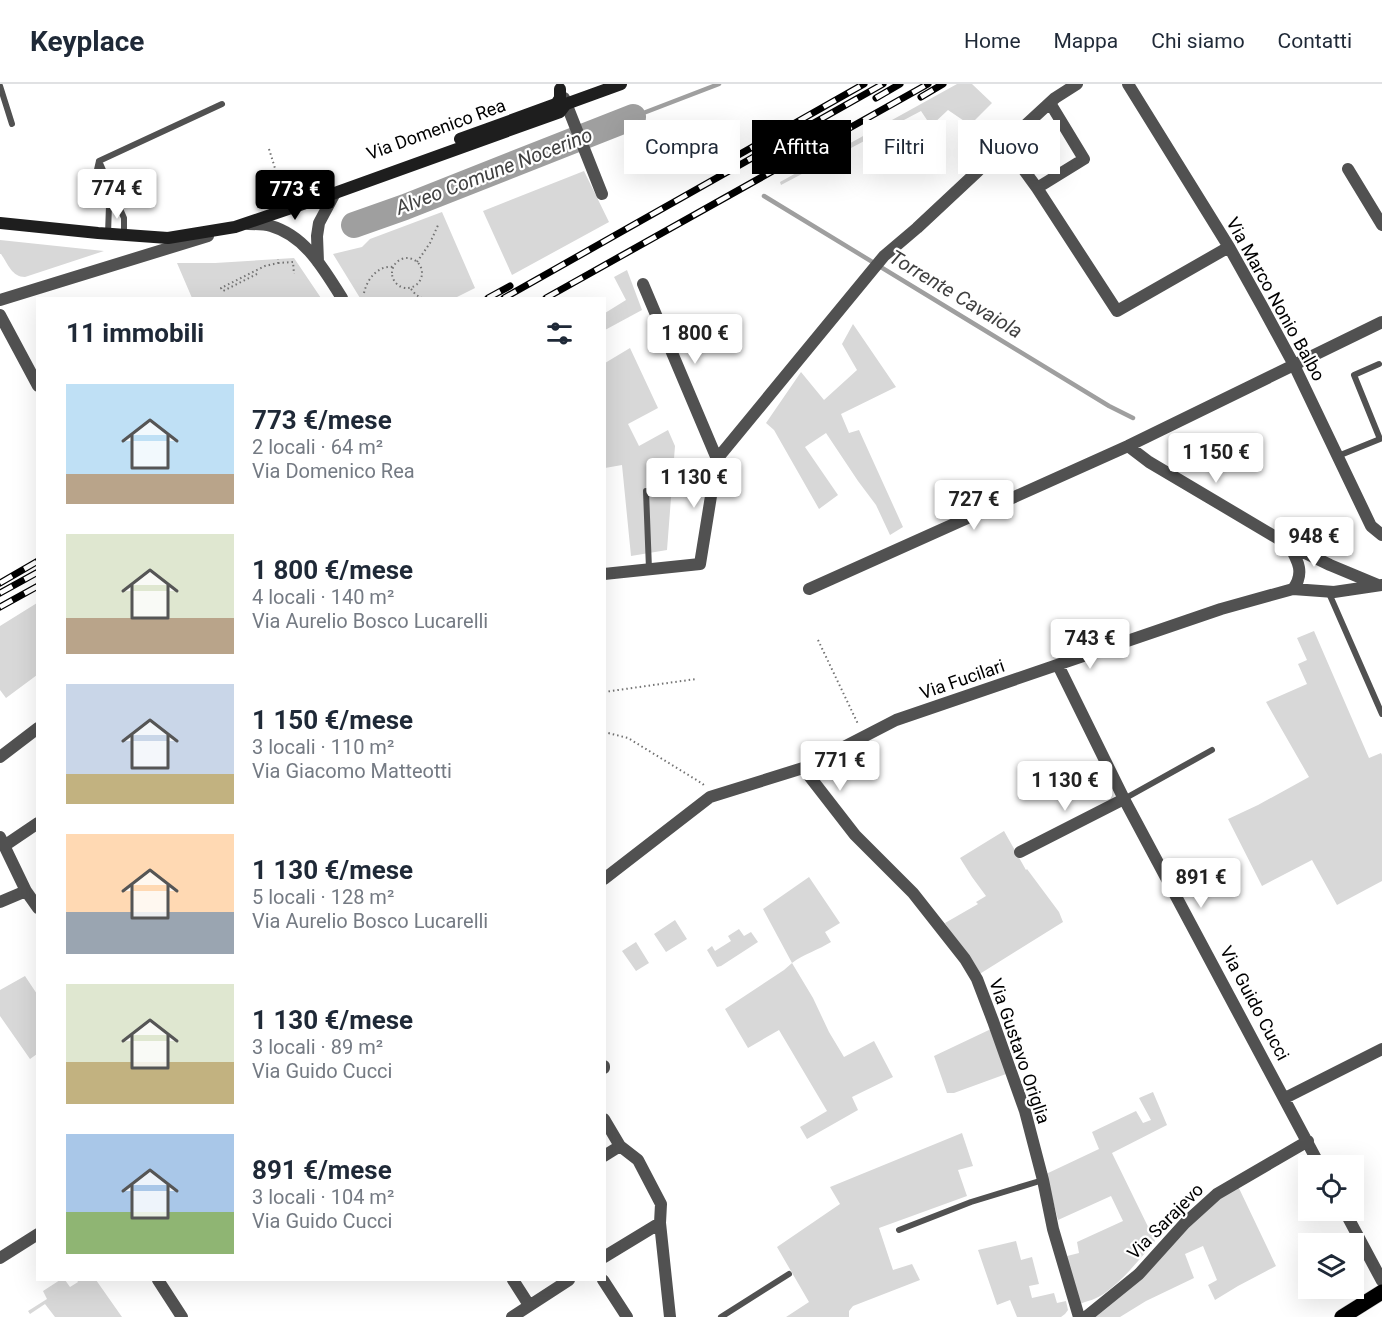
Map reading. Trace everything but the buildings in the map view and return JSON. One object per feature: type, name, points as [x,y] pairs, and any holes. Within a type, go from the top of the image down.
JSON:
[{"type":"main road","name":"Via Domenico Rea","points":[[0,223],[168,238],[235,227],[560,112],[566,104],[621,84]]},
{"type":"main road","name":"Via Domenico Rea","points":[[248,224],[287,202],[556,104],[560,98],[560,87]]},
{"type":"main road","points":[[1341,1317],[1382,1292]]},
{"type":"street","points":[[1031,120],[1077,84]]},
{"type":"street","name":"Via Marco Nonio Balbo","points":[[1128,84],[1229,247],[1293,365],[1371,526],[1382,535]]},
{"type":"street","points":[[560,87],[602,194]]},
{"type":"street","points":[[1037,188],[1084,159],[1050,103]]},
{"type":"street","points":[[1348,169],[1382,225]]},
{"type":"street","points":[[606,574],[700,564],[717,459],[884,256],[974,174]]},
{"type":"street","points":[[1027,174],[1117,312],[1229,247]]},
{"type":"street","points":[[318,262],[319,224],[335,193]]},
{"type":"street","points":[[248,224],[271,226],[303,245],[318,262],[341,297]]},
{"type":"street","points":[[0,300],[235,227]]},
{"type":"street","points":[[643,284],[717,459]]},
{"type":"street","points":[[0,315],[36,382]]},
{"type":"street","points":[[809,590],[1128,446],[1382,322]]},
{"type":"street","points":[[1128,446],[1149,462],[1289,545],[1330,565],[1381,585]]},
{"type":"street","points":[[1289,545],[1298,562],[1299,572],[1298,581],[1293,589]]},
{"type":"street","name":"Via Fucilari","points":[[710,797],[803,768],[896,720],[1221,609],[1293,589],[1334,592],[1381,585]]},
{"type":"street","name":"Via Guido Cucci","points":[[1058,665],[1124,799],[1315,1155]]},
{"type":"street","points":[[0,757],[36,730]]},
{"type":"street","name":"Via Gustavo Origlia","points":[[803,768],[855,835],[913,893],[977,979],[1025,1111],[1055,1239],[1079,1317]]},
{"type":"street","points":[[606,877],[710,797]]},
{"type":"street","points":[[1020,852],[1124,799]]},
{"type":"street","points":[[36,824],[2,842],[26,891],[36,905]]},
{"type":"street","points":[[0,902],[26,891]]},
{"type":"street","points":[[1285,1098],[1382,1049]]},
{"type":"street","points":[[606,1122],[620,1146],[638,1160],[661,1204],[660,1223],[670,1317]]},
{"type":"street","name":"Via Sarajevo","points":[[1086,1317],[1139,1274],[1185,1223],[1217,1194],[1308,1141]]},
{"type":"street","points":[[606,1155],[620,1146]]},
{"type":"street","points":[[1350,1221],[1382,1281]]},
{"type":"street","points":[[606,1256],[660,1223]]},
{"type":"street","points":[[0,1258],[36,1235]]},
{"type":"street","points":[[159,1281],[182,1317]]},
{"type":"street","points":[[514,1281],[529,1305]]},
{"type":"street","points":[[512,1317],[567,1281]]},
{"type":"street","points":[[604,1281],[627,1317]]},
{"type":"lane","points":[[0,86],[12,124]]},
{"type":"lane","points":[[99,161],[222,104]]},
{"type":"lane","points":[[99,161],[96,174],[109,205],[108,234]]},
{"type":"lane","points":[[99,161],[123,218],[124,235]]},
{"type":"lane","points":[[1337,456],[1381,442],[1354,375],[1379,364]]},
{"type":"lane","points":[[646,491],[649,569]]},
{"type":"lane","points":[[1328,591],[1382,714]]},
{"type":"lane","points":[[1124,799],[1212,750]]},
{"type":"lane","points":[[899,1230],[971,1202],[1043,1180]]},
{"type":"lane","points":[[721,1317],[789,1274]]},
{"type":"path","points":[[269,149],[284,197]]},
{"type":"path","points":[[417,262],[430,243],[439,223]]},
{"type":"path","points":[[411,258],[421,268],[421,277],[415,286],[405,288],[396,283],[392,274],[393,267],[398,261],[411,258]]},
{"type":"path","points":[[257,274],[223,291],[221,288],[265,266],[278,263],[293,262],[294,274]]},
{"type":"path","points":[[364,293],[375,273],[386,266],[393,267]]},
{"type":"path","points":[[410,288],[420,297]]},
{"type":"path","points":[[818,640],[864,736]]},
{"type":"path","points":[[606,692],[696,679]]},
{"type":"path","points":[[606,732],[628,738],[703,784],[710,797]]},
{"type":"shaded area","points":[[957,84],[972,84],[992,103],[975,120],[963,120],[948,110],[937,120],[927,120],[921,111],[904,120],[892,120]]},
{"type":"shaded area","points":[[863,136],[863,142],[851,148],[851,143]]},
{"type":"shaded area","points":[[584,171],[609,222],[512,275],[483,211]]},
{"type":"shaded area","points":[[794,174],[802,174],[781,185],[780,182]]},
{"type":"shaded area","points":[[442,212],[475,288],[457,297],[359,297],[333,254],[362,247],[370,239]]},
{"type":"shaded area","points":[[0,240],[104,251],[25,277],[17,275],[8,266],[0,254]]},
{"type":"shaded area","points":[[294,258],[320,297],[192,297],[177,263]]},
{"type":"shaded area","points":[[627,270],[642,310],[606,329],[606,312],[626,300],[614,277]]},
{"type":"shaded area","points":[[853,324],[896,387],[841,414],[849,433],[859,430],[903,527],[890,535],[876,505],[826,433],[805,447],[838,495],[819,509],[774,430],[766,423],[801,372],[824,400],[857,370],[842,344]]},
{"type":"shaded area","points":[[630,348],[658,408],[628,424],[639,446],[668,430],[675,446],[667,550],[631,556],[622,465],[606,468],[606,362]]},
{"type":"shaded area","points":[[36,604],[36,676],[6,698],[0,690],[0,626]]},
{"type":"shaded area","points":[[1314,631],[1369,758],[1381,753],[1382,755],[1382,881],[1337,905],[1312,860],[1262,886],[1228,819],[1309,777],[1266,702],[1307,684],[1298,664],[1307,660],[1297,638]]},
{"type":"shaded area","points":[[1004,831],[1026,870],[1059,912],[1063,922],[978,975],[945,923],[978,904],[976,902],[986,896],[960,858]]},
{"type":"shaded area","points":[[809,877],[840,923],[825,932],[831,942],[792,963],[763,909]]},
{"type":"shaded area","points":[[675,920],[687,939],[666,952],[654,934]]},
{"type":"shaded area","points":[[739,929],[744,936],[751,932],[758,942],[717,967],[707,950],[712,946],[715,951],[731,941],[728,936]]},
{"type":"shaded area","points":[[636,942],[649,963],[636,971],[622,951]]},
{"type":"shaded area","points":[[792,963],[844,1057],[874,1041],[893,1077],[852,1097],[858,1110],[807,1139],[800,1127],[827,1111],[779,1030],[748,1048],[725,1009]]},
{"type":"shaded area","points":[[25,976],[36,992],[36,1055],[30,1059],[0,1016],[0,990]]},
{"type":"shaded area","points":[[991,1029],[1006,1074],[954,1093],[947,1093],[934,1056]]},
{"type":"shaded area","points":[[1153,1092],[1167,1125],[1112,1153],[1155,1241],[1132,1268],[1105,1293],[1079,1304],[1063,1257],[1079,1253],[1077,1242],[1123,1221],[1111,1196],[1058,1220],[1046,1174],[1099,1149],[1092,1132],[1136,1111],[1143,1123],[1151,1120],[1139,1098]]},
{"type":"shaded area","points":[[962,1133],[973,1166],[958,1170],[967,1196],[879,1228],[893,1270],[912,1264],[920,1280],[853,1306],[849,1311],[849,1317],[786,1317],[809,1302],[777,1247],[840,1204],[830,1187]]},
{"type":"shaded area","points":[[1236,1182],[1276,1266],[1215,1300],[1208,1285],[1217,1280],[1203,1246],[1185,1254],[1194,1278],[1146,1301],[1120,1317],[1086,1317]]},
{"type":"shaded area","points":[[1016,1241],[1021,1260],[1032,1257],[1039,1284],[1029,1286],[1032,1298],[1054,1293],[1057,1303],[1066,1301],[1068,1310],[1061,1317],[1017,1317],[1010,1300],[997,1305],[978,1250]]},
{"type":"shaded area","points":[[58,1281],[66,1281],[70,1287],[78,1281],[97,1281],[122,1317],[55,1317],[45,1304],[30,1314],[28,1311],[47,1299],[43,1291]]},
{"type":"waterway","points":[[633,117],[719,84]]},
{"type":"waterway","name":"Torrente Cavaiola","points":[[633,117],[640,120]]},
{"type":"waterway","name":"Alveo Comune Nocerino","points":[[354,225],[633,117]]},
{"type":"waterway","name":"Torrente Cavaiola","points":[[764,196],[1109,406],[1133,418]]},
{"type":"railway","points":[[740,154],[864,84]]},
{"type":"railway","points":[[506,297],[883,84]]},
{"type":"railway","points":[[876,98],[900,84]]},
{"type":"railway","points":[[548,297],[928,84]]},
{"type":"railway","points":[[921,97],[943,84]]},
{"type":"railway","points":[[490,297],[510,286]]},
{"type":"railway","points":[[0,583],[36,562]]},
{"type":"railway","points":[[0,593],[36,573]]},
{"type":"railway","points":[[0,607],[36,587]]}]
